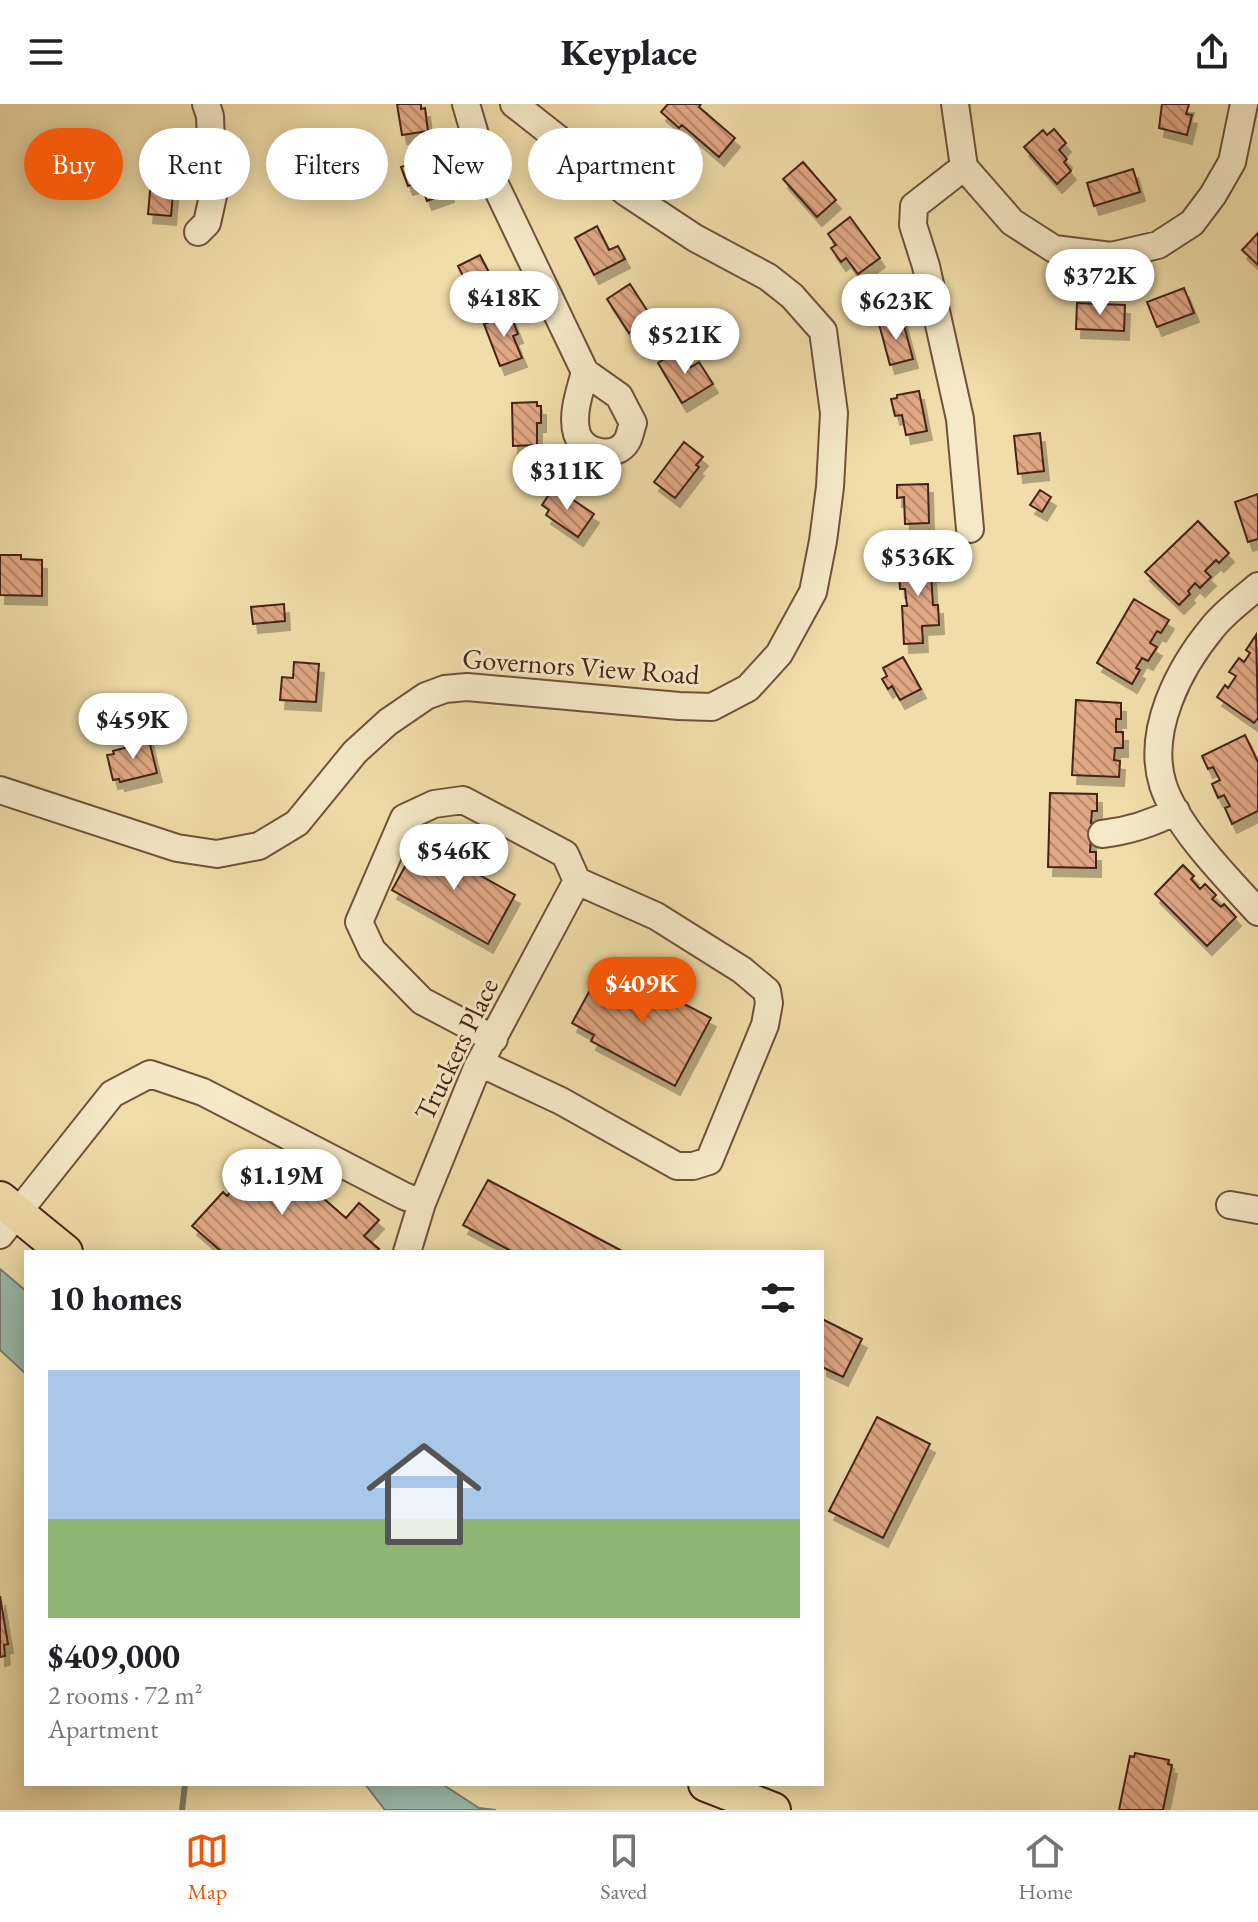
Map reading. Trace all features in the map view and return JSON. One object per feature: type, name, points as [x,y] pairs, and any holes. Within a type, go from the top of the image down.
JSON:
[{"type":"main road","points":[[6,1216],[62,1250]]},
{"type":"main road","points":[[711,1786],[773,1810]]},
{"type":"street","points":[[198,232],[207,223],[213,196],[210,116],[206,104]]},
{"type":"street","points":[[466,104],[481,155],[585,372]]},
{"type":"street","name":"Governors View Road","points":[[0,790],[177,848],[217,854],[259,846],[297,823],[355,752],[388,722],[426,696],[445,689],[467,687],[712,707],[748,688],[779,654],[813,592],[823,541],[834,413],[823,331],[792,296],[768,277],[695,238],[627,193],[514,104]]},
{"type":"street","points":[[955,104],[964,167],[1012,222],[1054,249],[1111,256],[1158,245],[1192,223],[1232,162],[1244,104]]},
{"type":"street","points":[[964,167],[914,206],[913,225],[926,266],[960,419],[970,529]]},
{"type":"street","points":[[1258,586],[1213,627],[1174,688],[1160,729],[1157,759],[1164,787],[1176,811],[1215,865],[1258,912]]},
{"type":"street","points":[[480,1063],[561,1101],[677,1166],[693,1166],[709,1161],[765,1025],[769,1003],[767,991],[742,970],[656,916],[577,881],[565,854],[463,800],[434,804],[404,818],[359,922],[372,950],[422,1001],[494,1039]]},
{"type":"street","points":[[1102,834],[1151,824],[1176,811]]},
{"type":"street","name":"Truckers Place","points":[[408,1250],[422,1203],[480,1063],[577,881]]},
{"type":"street","points":[[6,1216],[112,1094],[150,1074],[203,1092],[422,1203]]},
{"type":"street","points":[[1230,1205],[1258,1210]]},
{"type":"shaded area","points":[[0,1269],[24,1289],[24,1372],[0,1350]]},
{"type":"shaded area","points":[[367,1786],[445,1786],[479,1808],[496,1810],[385,1810]]},
{"type":"building","points":[[397,104],[421,104],[421,109],[425,108],[428,128],[404,128],[402,135]]},
{"type":"building","points":[[668,104],[701,104],[699,107],[735,138],[719,157],[703,143],[703,128],[685,128],[682,125],[679,128],[661,112]]},
{"type":"building","points":[[1162,104],[1189,104],[1186,114],[1192,115],[1187,135],[1159,128]]},
{"type":"building","points":[[1054,129],[1066,143],[1059,150],[1067,159],[1064,162],[1071,171],[1057,184],[1024,147],[1043,130],[1047,135]]},
{"type":"building","points":[[803,162],[836,200],[817,217],[783,179]]},
{"type":"building","points":[[1133,169],[1140,192],[1094,206],[1087,183]]},
{"type":"building","points":[[149,200],[172,200],[171,216],[148,214]]},
{"type":"building","points":[[850,217],[880,258],[858,274],[846,258],[841,262],[831,248],[836,245],[828,234]]},
{"type":"building","points":[[597,226],[609,250],[618,246],[625,259],[594,275],[575,238]]},
{"type":"building","points":[[1258,233],[1258,265],[1242,250]]},
{"type":"building","points":[[480,255],[500,294],[477,305],[458,266]]},
{"type":"building","points":[[630,284],[652,318],[629,333],[607,299]]},
{"type":"building","points":[[1184,288],[1194,313],[1157,327],[1147,302]]},
{"type":"building","points":[[1077,303],[1125,305],[1124,331],[1076,329]]},
{"type":"building","points":[[510,314],[518,334],[513,336],[522,358],[500,366],[484,324]]},
{"type":"building","points":[[902,318],[913,359],[890,365],[879,324]]},
{"type":"building","points":[[680,349],[691,367],[699,362],[713,384],[682,403],[658,363]]},
{"type":"building","points":[[919,391],[927,431],[906,435],[902,415],[895,416],[891,399]]},
{"type":"building","points":[[537,402],[537,406],[541,406],[541,423],[537,423],[537,445],[513,446],[512,403]]},
{"type":"building","points":[[1040,433],[1044,471],[1018,474],[1014,436]]},
{"type":"building","points":[[684,442],[703,457],[675,498],[654,482]]},
{"type":"building","points":[[928,484],[929,523],[905,524],[904,497],[897,498],[897,485]]},
{"type":"building","points":[[554,487],[594,514],[578,537],[546,515],[549,510],[542,505]]},
{"type":"building","points":[[1040,490],[1051,497],[1042,512],[1030,505]]},
{"type":"building","points":[[1258,494],[1258,539],[1248,542],[1235,502]]},
{"type":"building","points":[[1198,521],[1229,553],[1205,571],[1211,577],[1200,588],[1195,583],[1188,591],[1190,594],[1179,605],[1145,572]]},
{"type":"building","points":[[0,555],[21,555],[21,559],[42,560],[42,596],[0,595]]},
{"type":"building","points":[[934,556],[935,573],[931,573],[933,605],[938,605],[939,625],[922,626],[923,643],[904,644],[902,606],[907,606],[905,589],[900,589],[899,573],[904,573],[903,558]]},
{"type":"building","points":[[1134,599],[1169,620],[1150,643],[1157,647],[1148,661],[1142,658],[1136,668],[1140,670],[1132,684],[1097,663]]},
{"type":"building","points":[[284,604],[285,621],[253,624],[251,607]]},
{"type":"building","points":[[1256,635],[1258,718],[1254,723],[1217,697],[1236,676],[1229,672],[1239,658],[1244,662],[1250,653],[1246,650]]},
{"type":"building","points":[[903,657],[921,689],[900,700],[892,686],[888,689],[882,679],[887,676],[883,668]]},
{"type":"building","points":[[294,662],[319,664],[316,702],[280,700],[282,677],[293,678]]},
{"type":"building","points":[[1076,700],[1121,703],[1121,719],[1116,719],[1116,732],[1123,732],[1123,748],[1115,748],[1114,760],[1120,761],[1119,777],[1072,775]]},
{"type":"building","points":[[1245,735],[1258,762],[1258,811],[1232,824],[1225,808],[1230,806],[1224,795],[1218,798],[1212,784],[1220,780],[1213,767],[1208,769],[1202,756]]},
{"type":"building","points":[[148,736],[157,773],[120,782],[119,779],[113,780],[107,755],[128,747],[126,741]]},
{"type":"building","points":[[1050,793],[1097,794],[1097,811],[1092,811],[1091,823],[1099,823],[1091,839],[1090,852],[1096,852],[1096,868],[1048,867]]},
{"type":"building","points":[[419,841],[515,895],[488,944],[392,890]]},
{"type":"building","points":[[1183,865],[1194,876],[1191,879],[1200,889],[1205,884],[1216,895],[1212,899],[1221,907],[1224,904],[1236,917],[1207,946],[1155,894]]},
{"type":"building","points":[[601,970],[623,982],[627,974],[711,1018],[675,1086],[591,1041],[594,1035],[572,1023]]},
{"type":"building","points":[[268,1150],[346,1218],[359,1203],[379,1220],[364,1236],[379,1249],[220,1250],[192,1226],[223,1192],[227,1196]]},
{"type":"building","points":[[488,1180],[620,1250],[509,1250],[463,1225]]},
{"type":"building","points":[[824,1320],[862,1339],[843,1377],[824,1368]]},
{"type":"building","points":[[877,1417],[930,1444],[883,1538],[829,1511]]},
{"type":"building","points":[[0,1596],[8,1644],[4,1645],[5,1656],[0,1657]]},
{"type":"building","points":[[1135,1753],[1169,1760],[1168,1764],[1172,1765],[1163,1810],[1119,1810],[1130,1756],[1134,1757]]},
{"type":"waterway","points":[[182,1810],[185,1786]]}]
